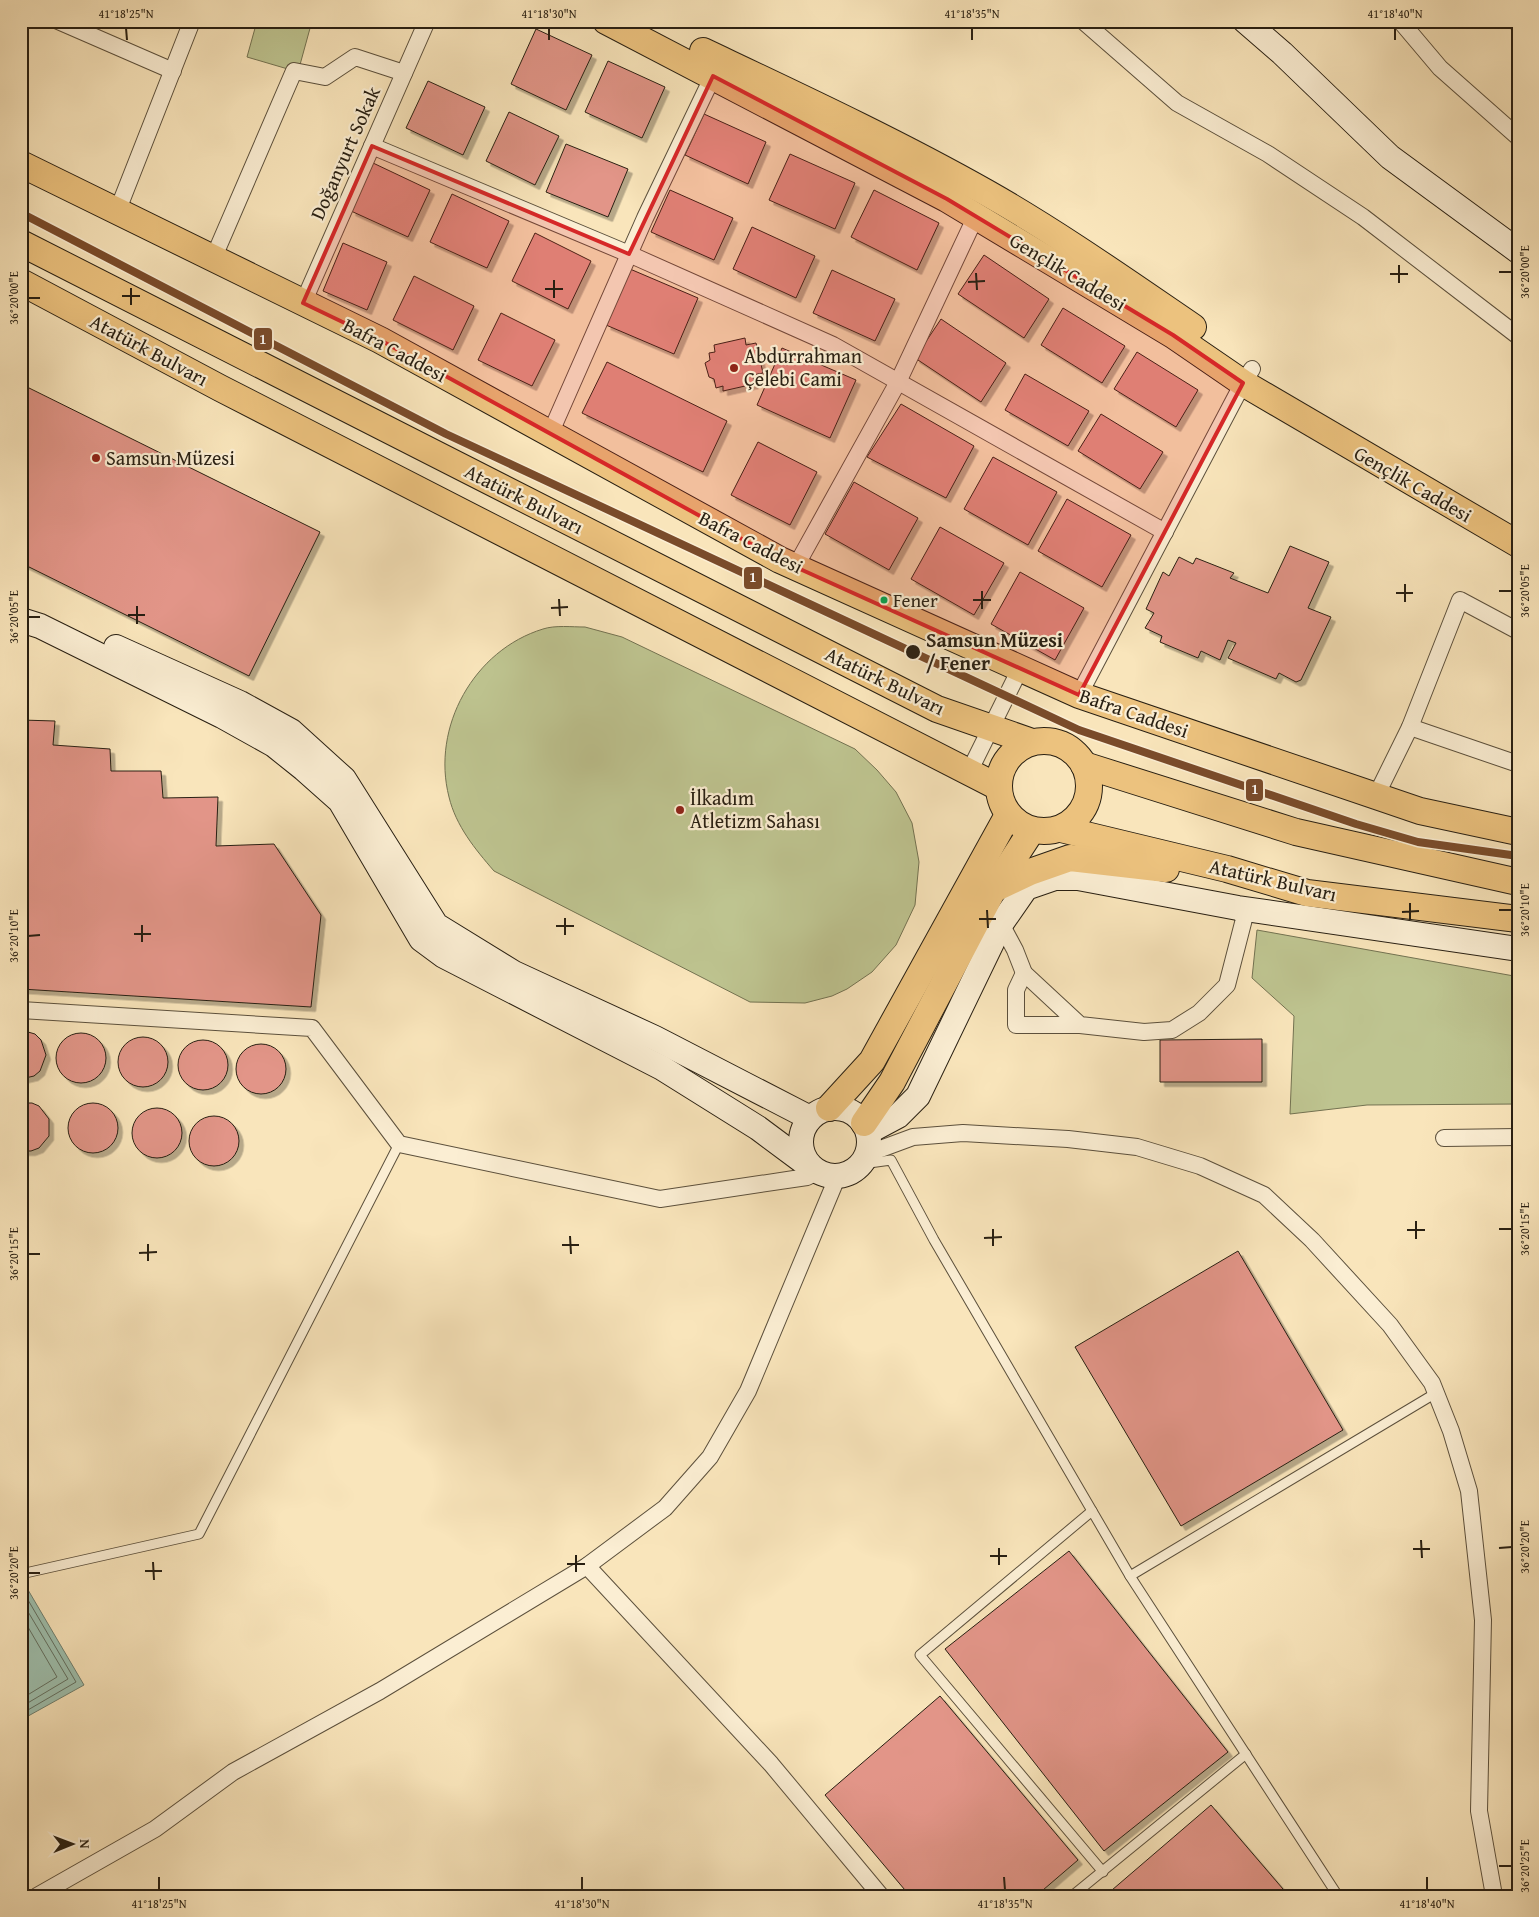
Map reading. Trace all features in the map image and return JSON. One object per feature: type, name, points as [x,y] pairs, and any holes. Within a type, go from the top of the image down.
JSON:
[{"type":"main road","name":"Gençlik Caddesi","points":[[606,21],[976,216],[1173,335],[1518,530]]},
{"type":"main road","name":"Gençlik Caddesi","points":[[639,21],[820,106],[988,193],[1127,282],[1248,376],[1518,544]]},
{"type":"main road","name":"Bafra Caddesi","points":[[21,164],[380,340],[796,566],[1020,670],[1080,695],[1428,813],[1518,832]]},
{"type":"main road","name":"Atatürk Bulvarı","points":[[21,242],[937,709],[1032,742],[1047,741],[1062,744],[1075,753],[1084,766]]},
{"type":"main road","name":"Atatürk Bulvarı","points":[[21,282],[220,388],[998,787]]},
{"type":"main road","points":[[865,1143],[892,1082],[993,890],[1032,830],[1019,824],[1008,814],[1001,802],[998,787],[1001,772],[1008,759],[1019,748],[1032,742]]},
{"type":"main road","points":[[1060,829],[1074,821],[1083,809],[1089,788],[1084,766]]},
{"type":"main road","points":[[1084,766],[1296,832],[1518,882]]},
{"type":"main road","points":[[819,1113],[872,1061],[1008,814]]},
{"type":"main road","name":"Atatürk Bulvarı","points":[[1032,830],[1047,832],[1060,829],[1227,870],[1307,893],[1518,919]]},
{"type":"main road","points":[[993,890],[1030,872],[1070,858],[1149,867],[1307,893]]},
{"type":"street","points":[[58,21],[173,70]]},
{"type":"street","points":[[117,212],[192,21]]},
{"type":"street","name":"Doğanyurt Sokak","points":[[303,303],[427,21]]},
{"type":"street","points":[[1083,21],[1177,104],[1268,154],[1363,217],[1518,336]]},
{"type":"street","points":[[1245,21],[1282,53],[1390,157],[1518,250]]},
{"type":"street","points":[[1402,22],[1440,68],[1518,137]]},
{"type":"street","points":[[212,259],[294,71],[325,77],[355,58],[404,73]]},
{"type":"street","points":[[550,434],[629,254],[713,76]]},
{"type":"street","points":[[372,146],[629,254],[833,344],[1165,532]]},
{"type":"street","points":[[796,566],[898,382],[976,216]]},
{"type":"street","points":[[1080,695],[1248,376]]},
{"type":"street","points":[[1376,796],[1410,727],[1460,600],[1518,631]]},
{"type":"street","points":[[21,604],[240,703],[291,731],[344,779],[436,925],[514,973],[819,1113],[848,1110],[865,1143]]},
{"type":"street","points":[[21,620],[40,626],[205,708],[274,745],[340,801],[421,939],[444,956],[662,1068],[758,1128],[818,1171],[834,1185],[748,1391],[710,1457],[665,1508],[587,1566],[380,1691],[233,1772],[155,1829],[37,1896]]},
{"type":"street","points":[[969,772],[1020,670]]},
{"type":"street","points":[[1410,727],[1518,764]]},
{"type":"street","points":[[21,1010],[312,1028],[399,1144],[660,1199],[807,1177],[818,1171],[840,1176],[852,1172],[865,1143],[898,1116],[918,1096],[1001,924],[1026,888],[1055,878],[1078,878],[1238,908],[1518,949]]},
{"type":"street","points":[[1024,973],[1016,990],[1016,1025],[1080,1025],[1144,1032],[1172,1030],[1199,1013],[1227,985],[1244,919],[1238,908]]},
{"type":"street","points":[[1001,924],[1015,950],[1024,973],[1080,1025]]},
{"type":"street","points":[[818,1171],[801,1147],[804,1127],[819,1113]]},
{"type":"street","points":[[865,1143],[963,1133],[1068,1139],[1137,1147],[1200,1166],[1264,1195],[1312,1240],[1390,1324],[1432,1383],[1451,1431],[1469,1490],[1482,1620],[1479,1810],[1493,1890],[1492,1896]]},
{"type":"street","points":[[1444,1138],[1518,1137]]},
{"type":"street","points":[[587,1566],[771,1764],[881,1896]]},
{"type":"lane","points":[[865,1143],[891,1160],[934,1240],[1130,1576],[1338,1896]]},
{"type":"lane","points":[[21,1574],[200,1534],[399,1144]]},
{"type":"lane","points":[[1130,1576],[1436,1393]]},
{"type":"lane","points":[[1092,1511],[920,1656],[1103,1872]]},
{"type":"lane","points":[[1072,1896],[1246,1754]]},
{"type":"highlighted area","points":[[713,76],[947,199],[1173,335],[1243,383],[1079,695],[780,560],[380,340],[303,303],[372,146],[629,254]]},
{"type":"green space","points":[[257,21],[312,21],[298,72],[247,57]]},
{"type":"green space","name":"İlkadım Atletizm Sahası","points":[[585,627],[622,637],[855,749],[896,792],[912,823],[919,862],[915,905],[896,945],[872,972],[847,989],[832,996],[805,1003],[750,1002],[494,871],[487,863],[461,827],[449,797],[445,771],[446,744],[453,719],[463,695],[478,673],[497,654],[518,639],[548,628]]},
{"type":"green space","points":[[1257,930],[1514,976],[1518,1104],[1367,1105],[1290,1114],[1294,1016],[1252,978]]},
{"type":"water","points":[[21,1578],[84,1685],[21,1720]]},
{"type":"building","points":[[536,29],[592,55],[566,110],[511,84]]},
{"type":"building","points":[[608,61],[665,87],[642,138],[585,112]]},
{"type":"building","points":[[428,81],[485,107],[463,155],[406,128]]},
{"type":"building","points":[[509,112],[559,136],[535,185],[486,161]]},
{"type":"building","points":[[704,114],[766,142],[748,184],[685,155]]},
{"type":"building","points":[[566,144],[628,169],[608,217],[546,192]]},
{"type":"building","points":[[790,154],[855,183],[835,229],[769,200]]},
{"type":"building","points":[[373,163],[430,190],[408,237],[351,211]]},
{"type":"building","points":[[670,190],[733,218],[714,260],[651,232]]},
{"type":"building","points":[[874,190],[939,223],[917,270],[851,237]]},
{"type":"building","points":[[452,194],[509,221],[487,268],[430,242]]},
{"type":"building","points":[[752,227],[815,256],[796,298],[733,269]]},
{"type":"building","points":[[535,233],[591,261],[568,309],[512,281]]},
{"type":"building","points":[[343,243],[387,262],[367,310],[323,291]]},
{"type":"building","points":[[984,255],[1049,299],[1024,338],[958,294]]},
{"type":"building","points":[[630,269],[698,298],[674,354],[606,325]]},
{"type":"building","points":[[832,270],[895,299],[875,341],[813,313]]},
{"type":"building","points":[[414,276],[474,306],[453,350],[393,320]]},
{"type":"building","points":[[1063,308],[1125,346],[1102,383],[1041,345]]},
{"type":"building","points":[[501,313],[555,340],[532,386],[478,360]]},
{"type":"building","points":[[941,319],[1006,363],[981,402],[915,358]]},
{"type":"building","name":"Abdurrahman Çelebi Cami","points":[[745,338],[746,345],[756,343],[763,373],[753,375],[754,384],[723,391],[723,386],[716,388],[714,379],[709,377],[705,363],[710,360],[709,353],[715,352],[714,345]]},
{"type":"building","points":[[782,348],[856,380],[830,438],[757,405]]},
{"type":"building","points":[[1137,352],[1198,390],[1176,427],[1114,389]]},
{"type":"building","points":[[607,362],[727,421],[703,472],[582,413]]},
{"type":"building","points":[[1025,374],[1089,411],[1068,446],[1005,410]]},
{"type":"building","name":"Samsun Müzesi","points":[[21,384],[320,532],[249,676],[21,563]]},
{"type":"building","points":[[901,404],[974,446],[946,498],[867,457]]},
{"type":"building","points":[[1101,414],[1163,452],[1140,489],[1078,451]]},
{"type":"building","points":[[758,442],[817,472],[790,525],[731,495]]},
{"type":"building","points":[[993,457],[1057,492],[1028,545],[964,509]]},
{"type":"building","points":[[854,482],[918,518],[889,570],[825,534]]},
{"type":"building","points":[[1067,499],[1131,535],[1102,587],[1038,551]]},
{"type":"building","points":[[940,527],[1004,563],[974,615],[911,579]]},
{"type":"building","points":[[1290,546],[1329,562],[1308,608],[1331,617],[1301,680],[1296,682],[1279,673],[1276,679],[1228,658],[1236,643],[1228,640],[1220,660],[1201,651],[1198,658],[1160,642],[1162,636],[1145,628],[1154,613],[1146,609],[1163,572],[1169,576],[1179,557],[1193,564],[1196,558],[1234,573],[1230,578],[1268,593]]},
{"type":"building","points":[[1020,572],[1084,608],[1055,660],[991,624]]},
{"type":"building","points":[[21,720],[55,721],[53,745],[110,749],[111,771],[161,771],[163,798],[218,797],[216,846],[274,844],[321,915],[311,1007],[21,989]]},
{"type":"building","points":[[21,1030],[35,1034],[41,1040],[46,1055],[40,1071],[34,1076],[21,1079]]},
{"type":"building","points":[[81,1033],[95,1037],[102,1044],[106,1058],[102,1072],[95,1079],[81,1083],[67,1079],[60,1072],[56,1058],[60,1044],[67,1037]]},
{"type":"building","points":[[143,1037],[157,1041],[164,1048],[168,1062],[164,1076],[157,1083],[143,1087],[129,1083],[122,1076],[118,1062],[122,1048],[129,1041]]},
{"type":"building","points":[[1262,1039],[1262,1082],[1160,1082],[1160,1040]]},
{"type":"building","points":[[203,1040],[217,1044],[224,1051],[228,1065],[224,1079],[217,1086],[203,1090],[189,1086],[182,1079],[178,1065],[182,1051],[189,1044]]},
{"type":"building","points":[[261,1044],[275,1048],[282,1055],[286,1069],[282,1083],[275,1090],[261,1094],[247,1090],[240,1083],[236,1069],[240,1055],[247,1048]]},
{"type":"building","points":[[21,1103],[32,1103],[39,1106],[49,1119],[49,1136],[39,1148],[31,1151],[21,1151]]},
{"type":"building","points":[[93,1103],[107,1107],[114,1114],[118,1128],[114,1142],[107,1149],[93,1153],[79,1149],[72,1142],[68,1128],[72,1114],[79,1107]]},
{"type":"building","points":[[157,1108],[171,1112],[178,1119],[182,1133],[178,1147],[171,1154],[157,1158],[143,1154],[136,1147],[132,1133],[136,1119],[143,1112]]},
{"type":"building","points":[[214,1116],[228,1120],[235,1127],[239,1141],[235,1155],[228,1162],[214,1166],[200,1162],[193,1155],[189,1141],[193,1127],[200,1120]]},
{"type":"building","points":[[1238,1251],[1343,1430],[1181,1526],[1075,1347]]},
{"type":"building","points":[[1069,1551],[1228,1752],[1104,1851],[945,1649]]},
{"type":"building","points":[[940,1696],[1078,1860],[1036,1896],[910,1896],[825,1795]]},
{"type":"building","points":[[1211,1805],[1289,1896],[1105,1896]]},
{"type":"transit line","name":"1","points":[[21,213],[446,434],[1079,730],[1356,824],[1418,842],[1518,856]]},
{"type":"place","name":"Abdurrahman Çelebi Cami","points":[[734,368]]},
{"type":"place","name":"Samsun Müzesi","points":[[96,458]]},
{"type":"place","name":"Fener","points":[[884,600]]},
{"type":"place","name":"Samsun Müzesi / Fener","points":[[913,652]]},
{"type":"place","name":"İlkadım Atletizm Sahası","points":[[680,810]]}]
